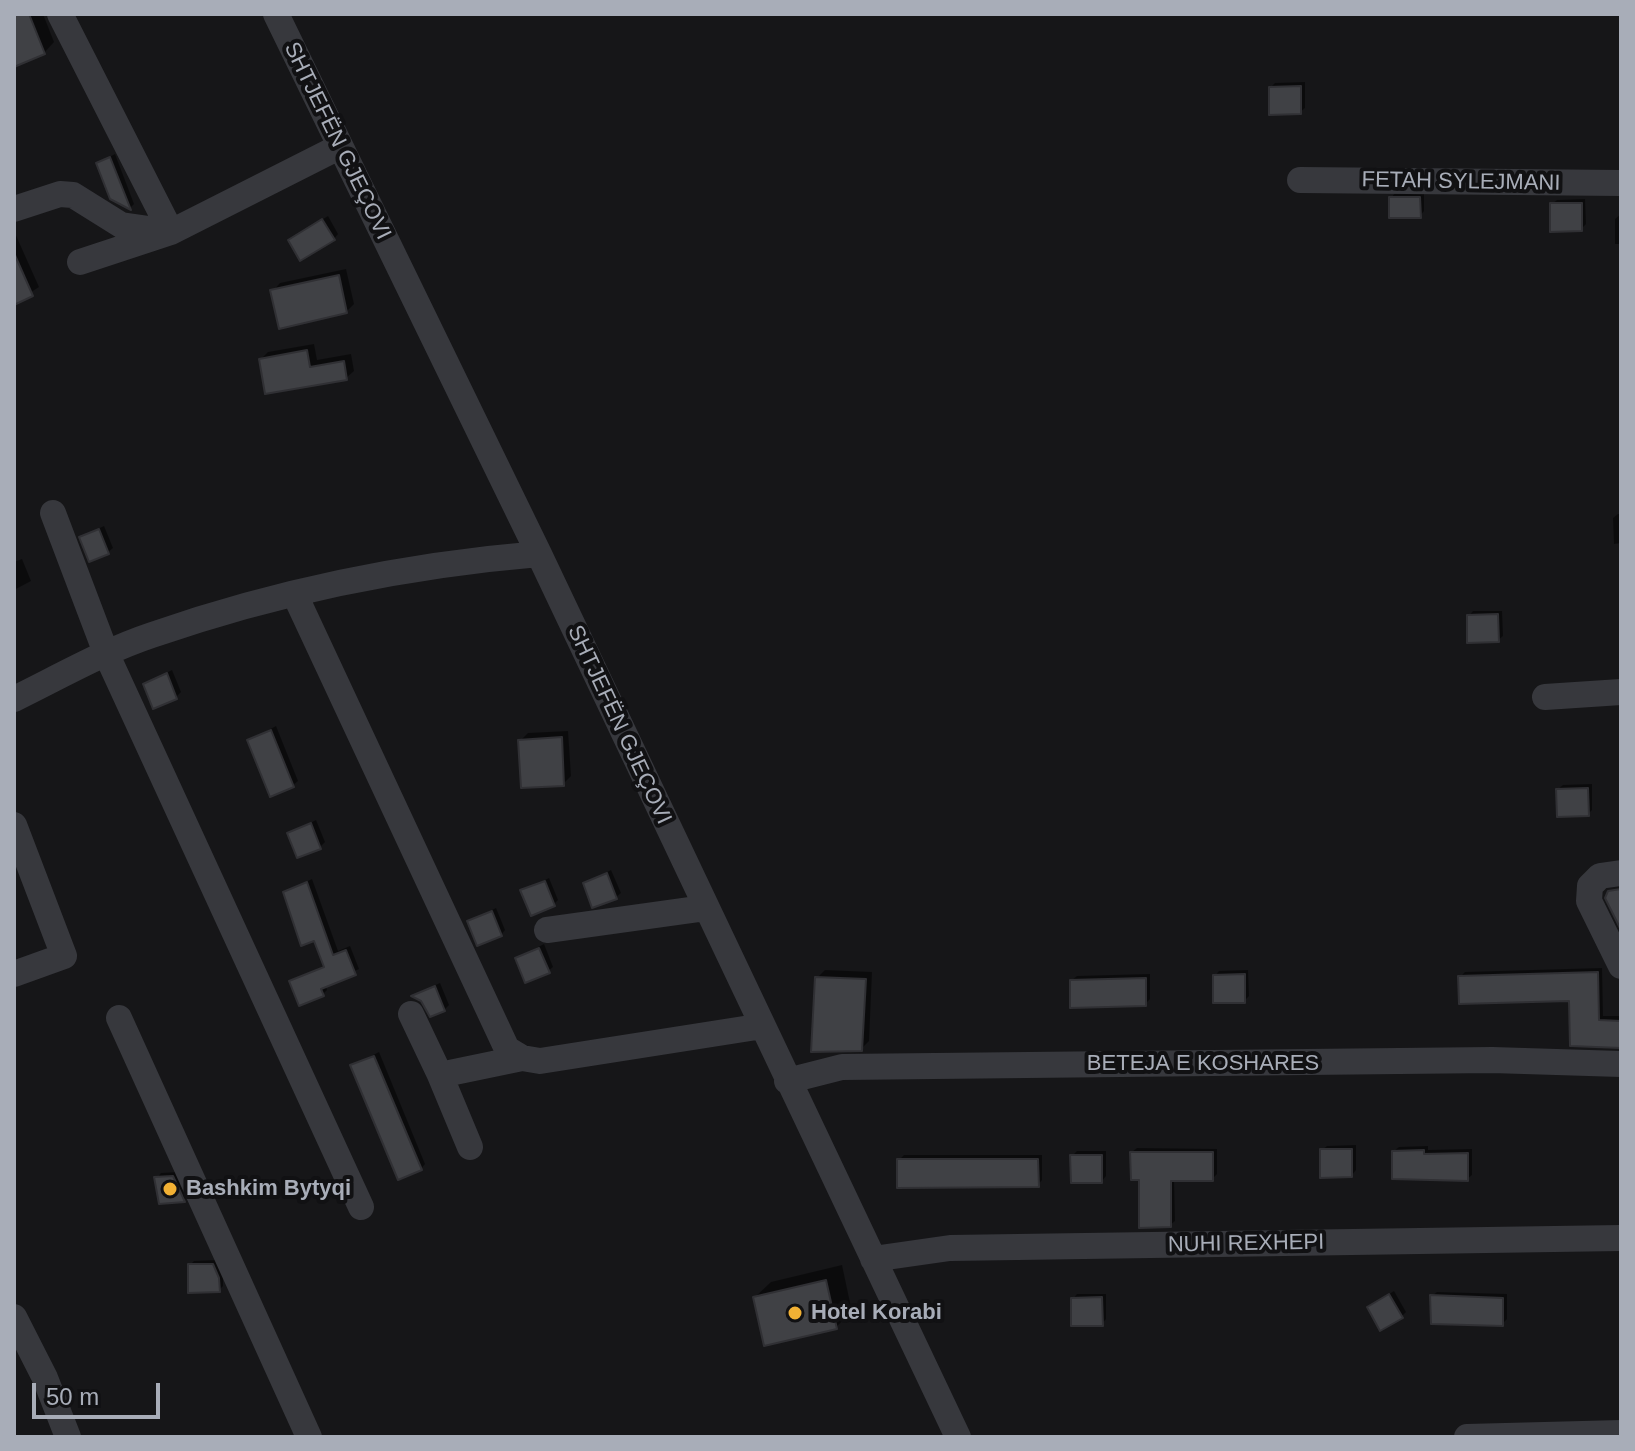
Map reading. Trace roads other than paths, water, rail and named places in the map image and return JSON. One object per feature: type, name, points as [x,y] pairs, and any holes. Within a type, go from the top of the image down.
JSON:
[{"type":"street","points":[[60,14],[171,232]]},
{"type":"street","name":"SHTJEFËN GJEÇOVI","points":[[276,14],[539,554],[958,1437]]},
{"type":"street","points":[[80,262],[171,232],[339,147]]},
{"type":"street","name":"FETAH SYLEJMANI","points":[[1300,180],[1621,183]]},
{"type":"street","points":[[14,209],[60,194],[73,195],[121,225],[171,232]]},
{"type":"street","points":[[53,513],[106,653],[361,1207]]},
{"type":"street","points":[[14,699],[106,653],[152,635],[295,595],[395,572],[539,554]]},
{"type":"street","points":[[295,595],[495,1030],[507,1049],[522,1058]]},
{"type":"street","points":[[1545,697],[1621,692]]},
{"type":"street","points":[[14,825],[20,860],[64,956],[14,974]]},
{"type":"street","points":[[1621,873],[1600,876],[1590,886],[1589,901],[1621,966]]},
{"type":"street","points":[[547,930],[705,908]]},
{"type":"street","points":[[411,1014],[470,1147]]},
{"type":"street","points":[[119,1018],[309,1437]]},
{"type":"street","points":[[440,1075],[522,1058],[566,1058],[763,1026]]},
{"type":"street","name":"BETEJA E KOSHARES","points":[[787,1081],[842,1067],[1492,1060],[1621,1064]]},
{"type":"street","name":"NUHI REXHEPI","points":[[873,1259],[950,1248],[1621,1238]]},
{"type":"street","points":[[14,1317],[45,1378],[68,1437]]},
{"type":"street","points":[[1467,1437],[1621,1433]]},
{"type":"place","name":"Bashkim Bytyqi","points":[[170,1189]]},
{"type":"place","name":"Hotel Korabi","points":[[795,1313]]}]
